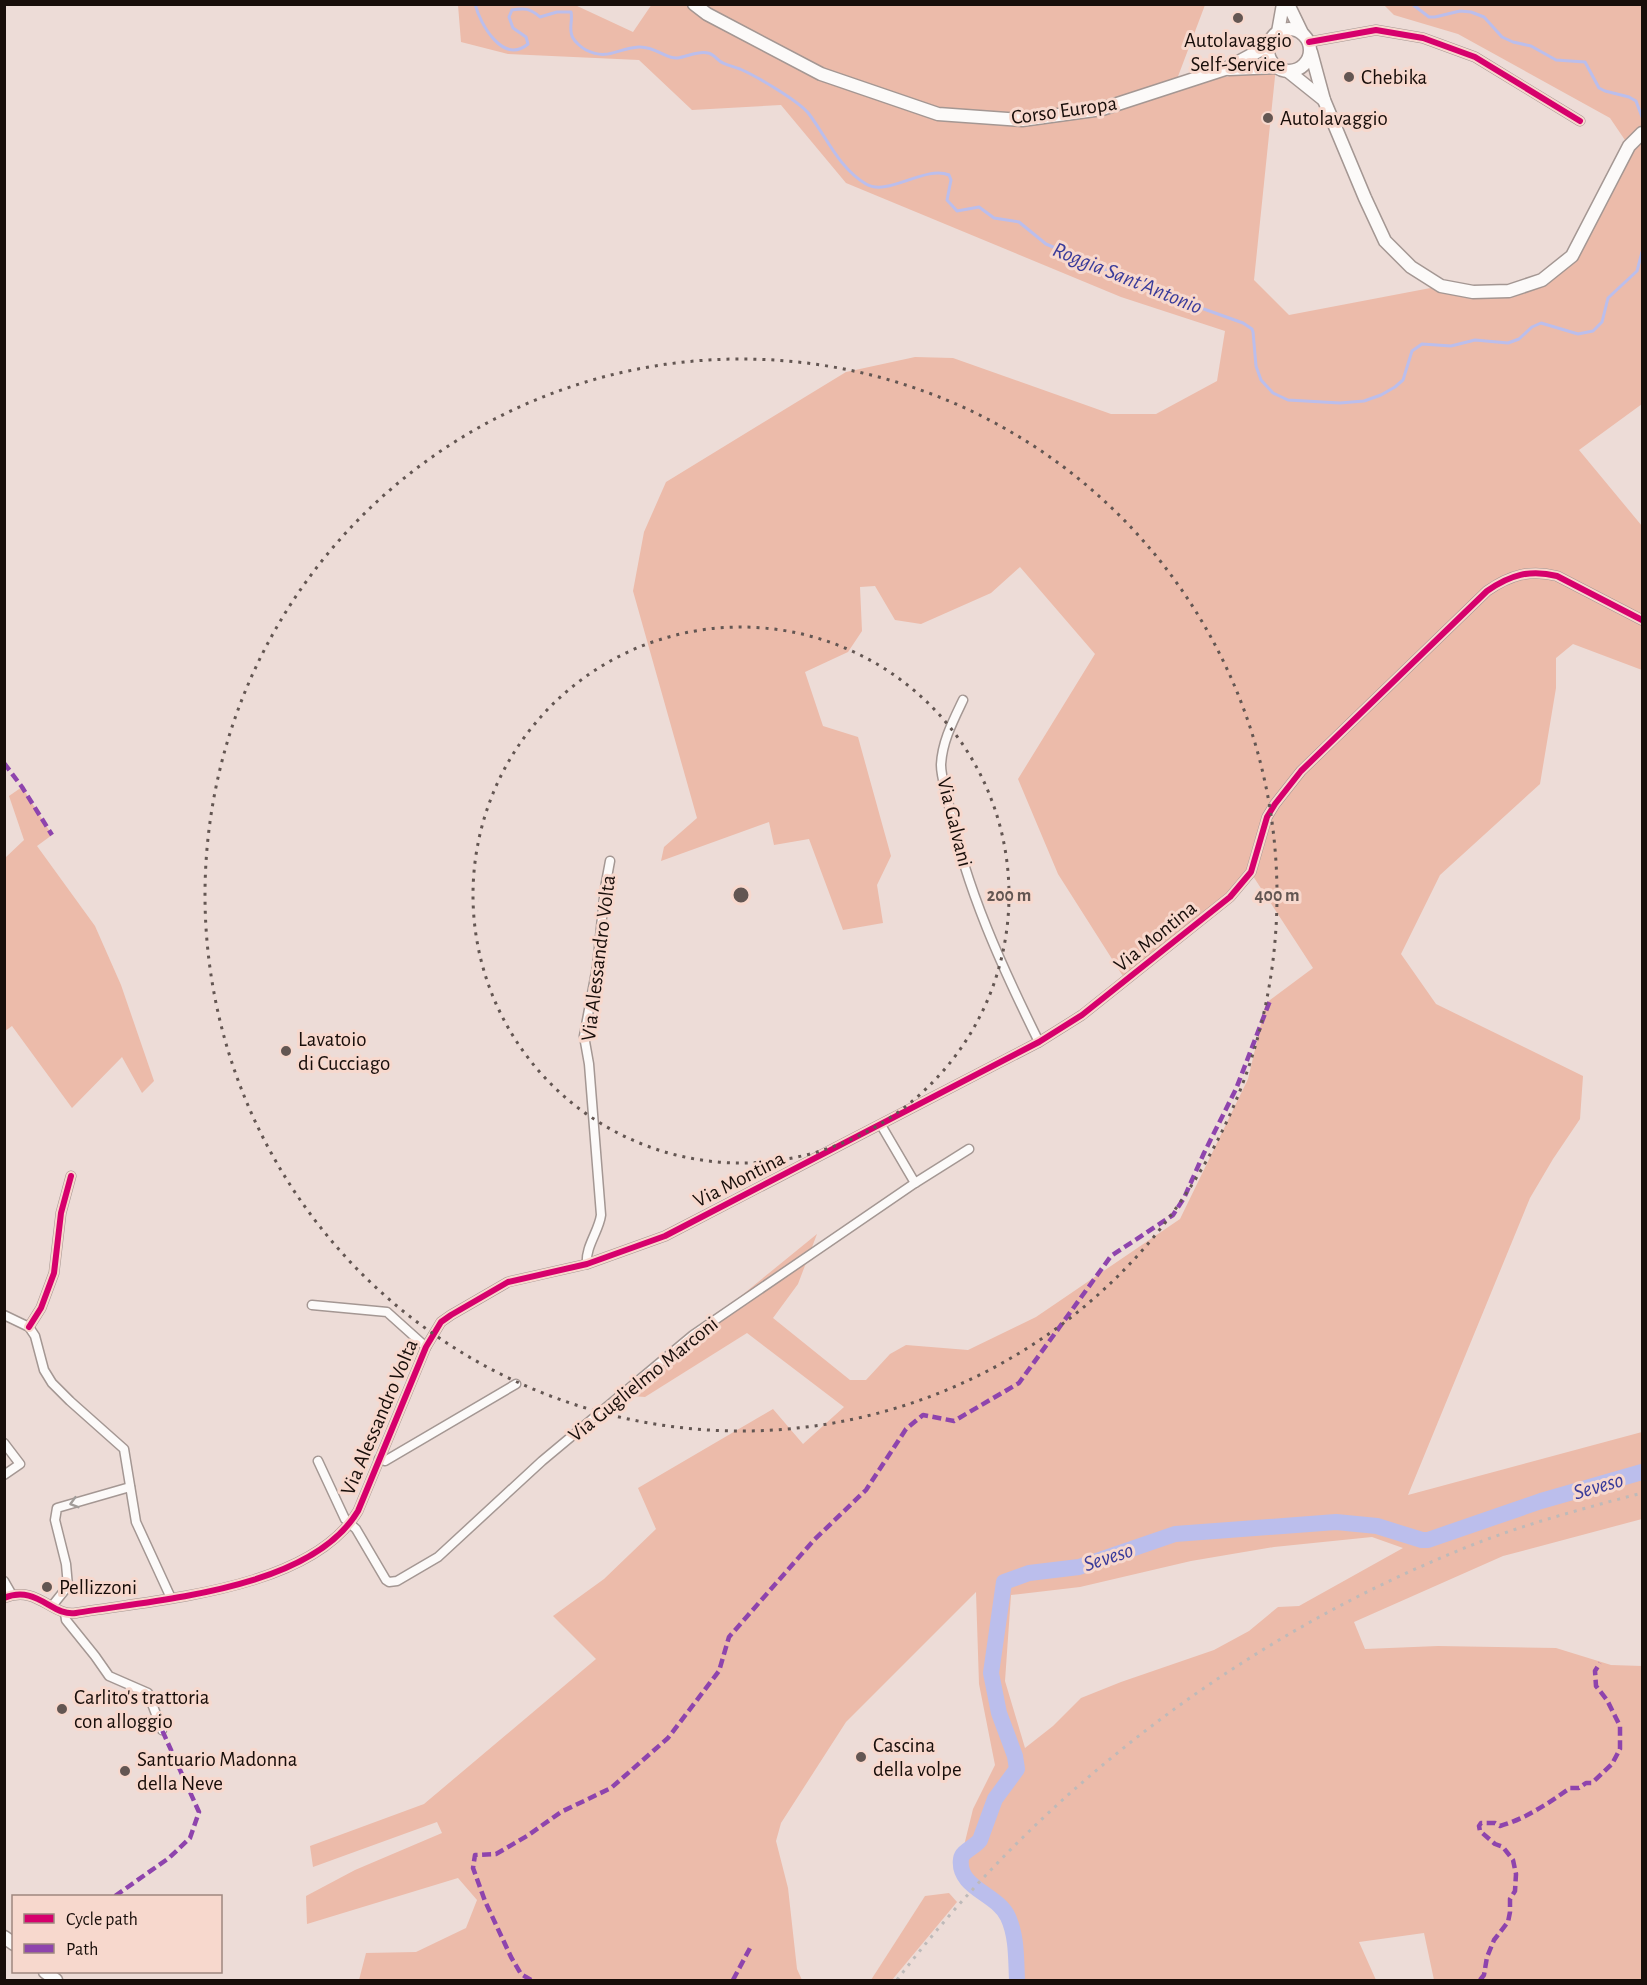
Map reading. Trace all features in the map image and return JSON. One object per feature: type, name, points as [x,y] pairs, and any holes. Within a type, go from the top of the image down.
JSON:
[{"type":"main road","name":"Corso Europa","points":[[694,4],[707,14],[821,74],[938,114],[1022,120],[1102,109],[1225,69],[1268,46]]},
{"type":"main road","points":[[1278,32],[1283,4]]},
{"type":"main road","points":[[1288,4],[1307,42],[1324,100],[1385,241],[1411,267],[1441,286],[1473,292],[1509,291],[1542,280],[1572,256],[1629,146],[1641,133]]},
{"type":"main road","points":[[1276,67],[1268,55],[1268,46],[1278,32],[1290,29],[1307,42],[1308,61],[1301,69],[1289,72]]},
{"type":"main road","points":[[1225,69],[1276,67],[1289,72],[1324,100]]},
{"type":"street","points":[[1307,42],[1376,30],[1423,38],[1475,57],[1580,121]]},
{"type":"street","name":"Via Montina","points":[[587,1264],[665,1236],[1039,1042],[1082,1015],[1230,897],[1251,872],[1268,818],[1275,804],[1301,771],[1487,591],[1514,575],[1531,572],[1543,573],[1557,576],[1642,620]]},
{"type":"street","name":"Via Galvani","points":[[963,700],[947,733],[941,766],[952,821],[976,899],[1000,960],[1039,1042]]},
{"type":"street","name":"Via Alessandro Volta","points":[[65,1613],[216,1590],[283,1571],[333,1540],[358,1511],[426,1347],[446,1318],[508,1282],[587,1264],[588,1251],[599,1226],[601,1215],[589,1064],[584,1036],[597,967],[610,861]]},
{"type":"street","points":[[881,1125],[915,1183]]},
{"type":"street","name":"Via Guglielmo Marconi","points":[[350,1523],[389,1582],[397,1581],[438,1557],[542,1461],[693,1335],[915,1183],[969,1149]]},
{"type":"street","points":[[28,1327],[41,1308],[54,1273],[61,1213],[71,1176]]},
{"type":"street","points":[[312,1305],[387,1312],[426,1347]]},
{"type":"street","points":[[4,1315],[28,1327],[35,1336],[44,1370],[52,1383],[124,1449],[136,1522],[171,1598]]},
{"type":"street","points":[[379,1459],[385,1461],[516,1384]]},
{"type":"street","points":[[4,1443],[20,1464],[4,1474]]},
{"type":"street","points":[[318,1461],[345,1519],[350,1523]]},
{"type":"street","points":[[52,1605],[68,1586],[66,1564],[55,1520],[57,1508],[130,1487]]},
{"type":"street","points":[[4,1581],[8,1596],[33,1596],[65,1613],[66,1620],[109,1676],[148,1693],[162,1730]]},
{"type":"shaded area","points":[[652,4],[1205,5],[1174,87],[1276,67],[1254,280],[1289,315],[1441,286],[1473,292],[1542,280],[1572,256],[1629,146],[1610,118],[1458,34],[1394,15],[1384,5],[1642,5],[1642,404],[1579,450],[1642,526],[1642,670],[1573,644],[1556,658],[1556,688],[1540,784],[1440,875],[1401,954],[1436,1004],[1583,1076],[1580,1119],[1530,1198],[1408,1495],[1642,1432],[1642,1519],[1503,1556],[1354,1622],[1365,1649],[1438,1646],[1556,1648],[1611,1665],[1642,1666],[1642,1980],[1434,1980],[1424,1933],[1359,1942],[1376,1980],[1021,1980],[1017,1946],[1010,1920],[1000,1905],[966,1877],[961,1858],[973,1809],[995,1765],[979,1684],[976,1592],[846,1722],[781,1823],[776,1841],[788,1888],[797,1969],[802,1980],[359,1980],[366,1953],[416,1952],[466,1928],[477,1900],[458,1878],[307,1924],[306,1896],[355,1870],[442,1833],[437,1822],[313,1867],[310,1846],[424,1804],[596,1659],[553,1616],[604,1579],[656,1529],[638,1488],[773,1409],[803,1444],[844,1407],[747,1333],[645,1397],[621,1395],[817,1234],[798,1284],[773,1318],[850,1380],[866,1380],[890,1354],[906,1345],[968,1350],[1036,1317],[1180,1219],[1248,1079],[1266,1003],[1313,968],[1251,873],[1230,897],[1126,981],[1058,874],[1018,779],[1095,654],[1020,567],[991,593],[921,624],[895,620],[875,586],[860,587],[862,631],[848,652],[805,672],[823,726],[858,737],[891,856],[877,885],[883,923],[843,930],[809,839],[774,845],[769,822],[661,861],[664,847],[697,818],[633,591],[644,532],[666,482],[846,372],[915,357],[953,358],[1111,414],[1156,414],[1217,381],[1225,331],[1121,297],[846,183],[781,105],[692,110],[639,60],[508,54],[461,42],[458,5],[575,5],[633,32]],"holes":[[[1372,1537],[1403,1548],[1299,1606],[1278,1607],[1249,1631],[1214,1650],[1081,1698],[1053,1726],[1025,1748],[1005,1681],[1011,1595],[1080,1587],[1191,1561],[1274,1547]]]},
{"type":"shaded area","points":[[22,787],[52,835],[37,846],[95,926],[121,985],[154,1081],[142,1093],[122,1057],[72,1108],[12,1026],[5,1031],[5,858],[24,840],[9,796]]},
{"type":"shaded area","points":[[949,1893],[957,1902],[892,1980],[871,1980],[925,1896]]},
{"type":"waterway","name":"Roggia Sant'Antonio","points":[[475,4],[487,31],[502,46],[510,49],[519,49],[528,44],[526,37],[513,28],[509,17],[512,10],[523,9],[530,10],[540,17],[557,12],[571,12],[573,38],[583,48],[594,53],[607,54],[645,47],[673,58],[701,52],[710,54],[723,63],[766,83],[804,109],[848,170],[866,184],[885,187],[929,174],[949,175],[951,180],[947,200],[957,211],[979,207],[994,218],[1019,222],[1046,244],[1162,294],[1243,323],[1253,332],[1256,366],[1261,380],[1273,393],[1288,400],[1340,403],[1364,401],[1381,395],[1403,380],[1412,351],[1422,344],[1451,346],[1475,340],[1508,343],[1519,339],[1532,327],[1541,323],[1578,334],[1593,331],[1602,322],[1608,298],[1637,271],[1642,252]]},
{"type":"waterway","points":[[1412,4],[1429,17],[1460,11],[1471,12],[1484,17],[1502,37],[1513,42],[1531,46],[1556,60],[1585,62],[1599,88],[1636,101],[1642,117]]},
{"type":"waterway","name":"Seveso","points":[[1017,1980],[1015,1940],[1008,1917],[996,1902],[971,1884],[961,1869],[962,1856],[980,1840],[995,1799],[1017,1769],[1015,1756],[999,1713],[991,1673],[1004,1582],[1029,1573],[1079,1567],[1175,1534],[1336,1522],[1377,1526],[1428,1540],[1541,1501],[1642,1472]]},
{"type":"railway","points":[[897,1980],[956,1908],[1020,1841],[1088,1778],[1160,1720],[1237,1666],[1316,1619],[1399,1576],[1504,1533],[1642,1493]]},
{"type":"marked path","points":[[4,763],[52,835]]},
{"type":"marked path","points":[[531,1980],[521,1974],[511,1957],[485,1901],[473,1868],[475,1855],[496,1854],[561,1812],[611,1788],[668,1738],[719,1671],[729,1637],[814,1540],[866,1490],[906,1429],[923,1415],[954,1421],[1019,1383],[1111,1256],[1173,1215],[1184,1198],[1236,1089],[1271,998]]},
{"type":"marked path","points":[[1480,1980],[1484,1975],[1487,1957],[1494,1940],[1508,1922],[1510,1899],[1515,1891],[1516,1874],[1513,1860],[1503,1847],[1495,1844],[1480,1831],[1479,1826],[1481,1823],[1495,1823],[1500,1826],[1528,1815],[1570,1788],[1579,1788],[1586,1783],[1592,1783],[1612,1764],[1620,1749],[1620,1726],[1607,1700],[1596,1686],[1595,1671],[1600,1663]]},
{"type":"marked path","points":[[116,1895],[169,1858],[190,1838],[199,1812],[162,1730]]},
{"type":"marked path","points":[[733,1980],[750,1948]]},
{"type":"cycle path","points":[[1309,42],[1376,30],[1423,38],[1475,57],[1580,121]]},
{"type":"cycle path","points":[[4,1598],[26,1595],[67,1613],[76,1613],[231,1586],[270,1574],[306,1558],[336,1537],[358,1511],[426,1347],[441,1322],[508,1282],[587,1264],[665,1236],[1039,1042],[1082,1015],[1230,897],[1251,872],[1267,817],[1301,771],[1487,591],[1496,585],[1512,577],[1529,573],[1557,576],[1642,620]]},
{"type":"cycle path","points":[[29,1327],[41,1308],[54,1273],[61,1213],[71,1176]]},
{"type":"place","name":"Autolavaggio Self-Service","points":[[1238,18]]},
{"type":"place","name":"Chebika","points":[[1349,77]]},
{"type":"place","name":"Autolavaggio","points":[[1268,118]]},
{"type":"place","name":"Lavatoio di Cucciago","points":[[286,1051]]},
{"type":"place","name":"Pellizzoni","points":[[47,1587]]},
{"type":"place","name":"Carlito's trattoria con alloggio","points":[[62,1709]]},
{"type":"place","name":"Cascina della volpe","points":[[861,1757]]},
{"type":"place","name":"Santuario Madonna della Neve","points":[[125,1771]]}]
